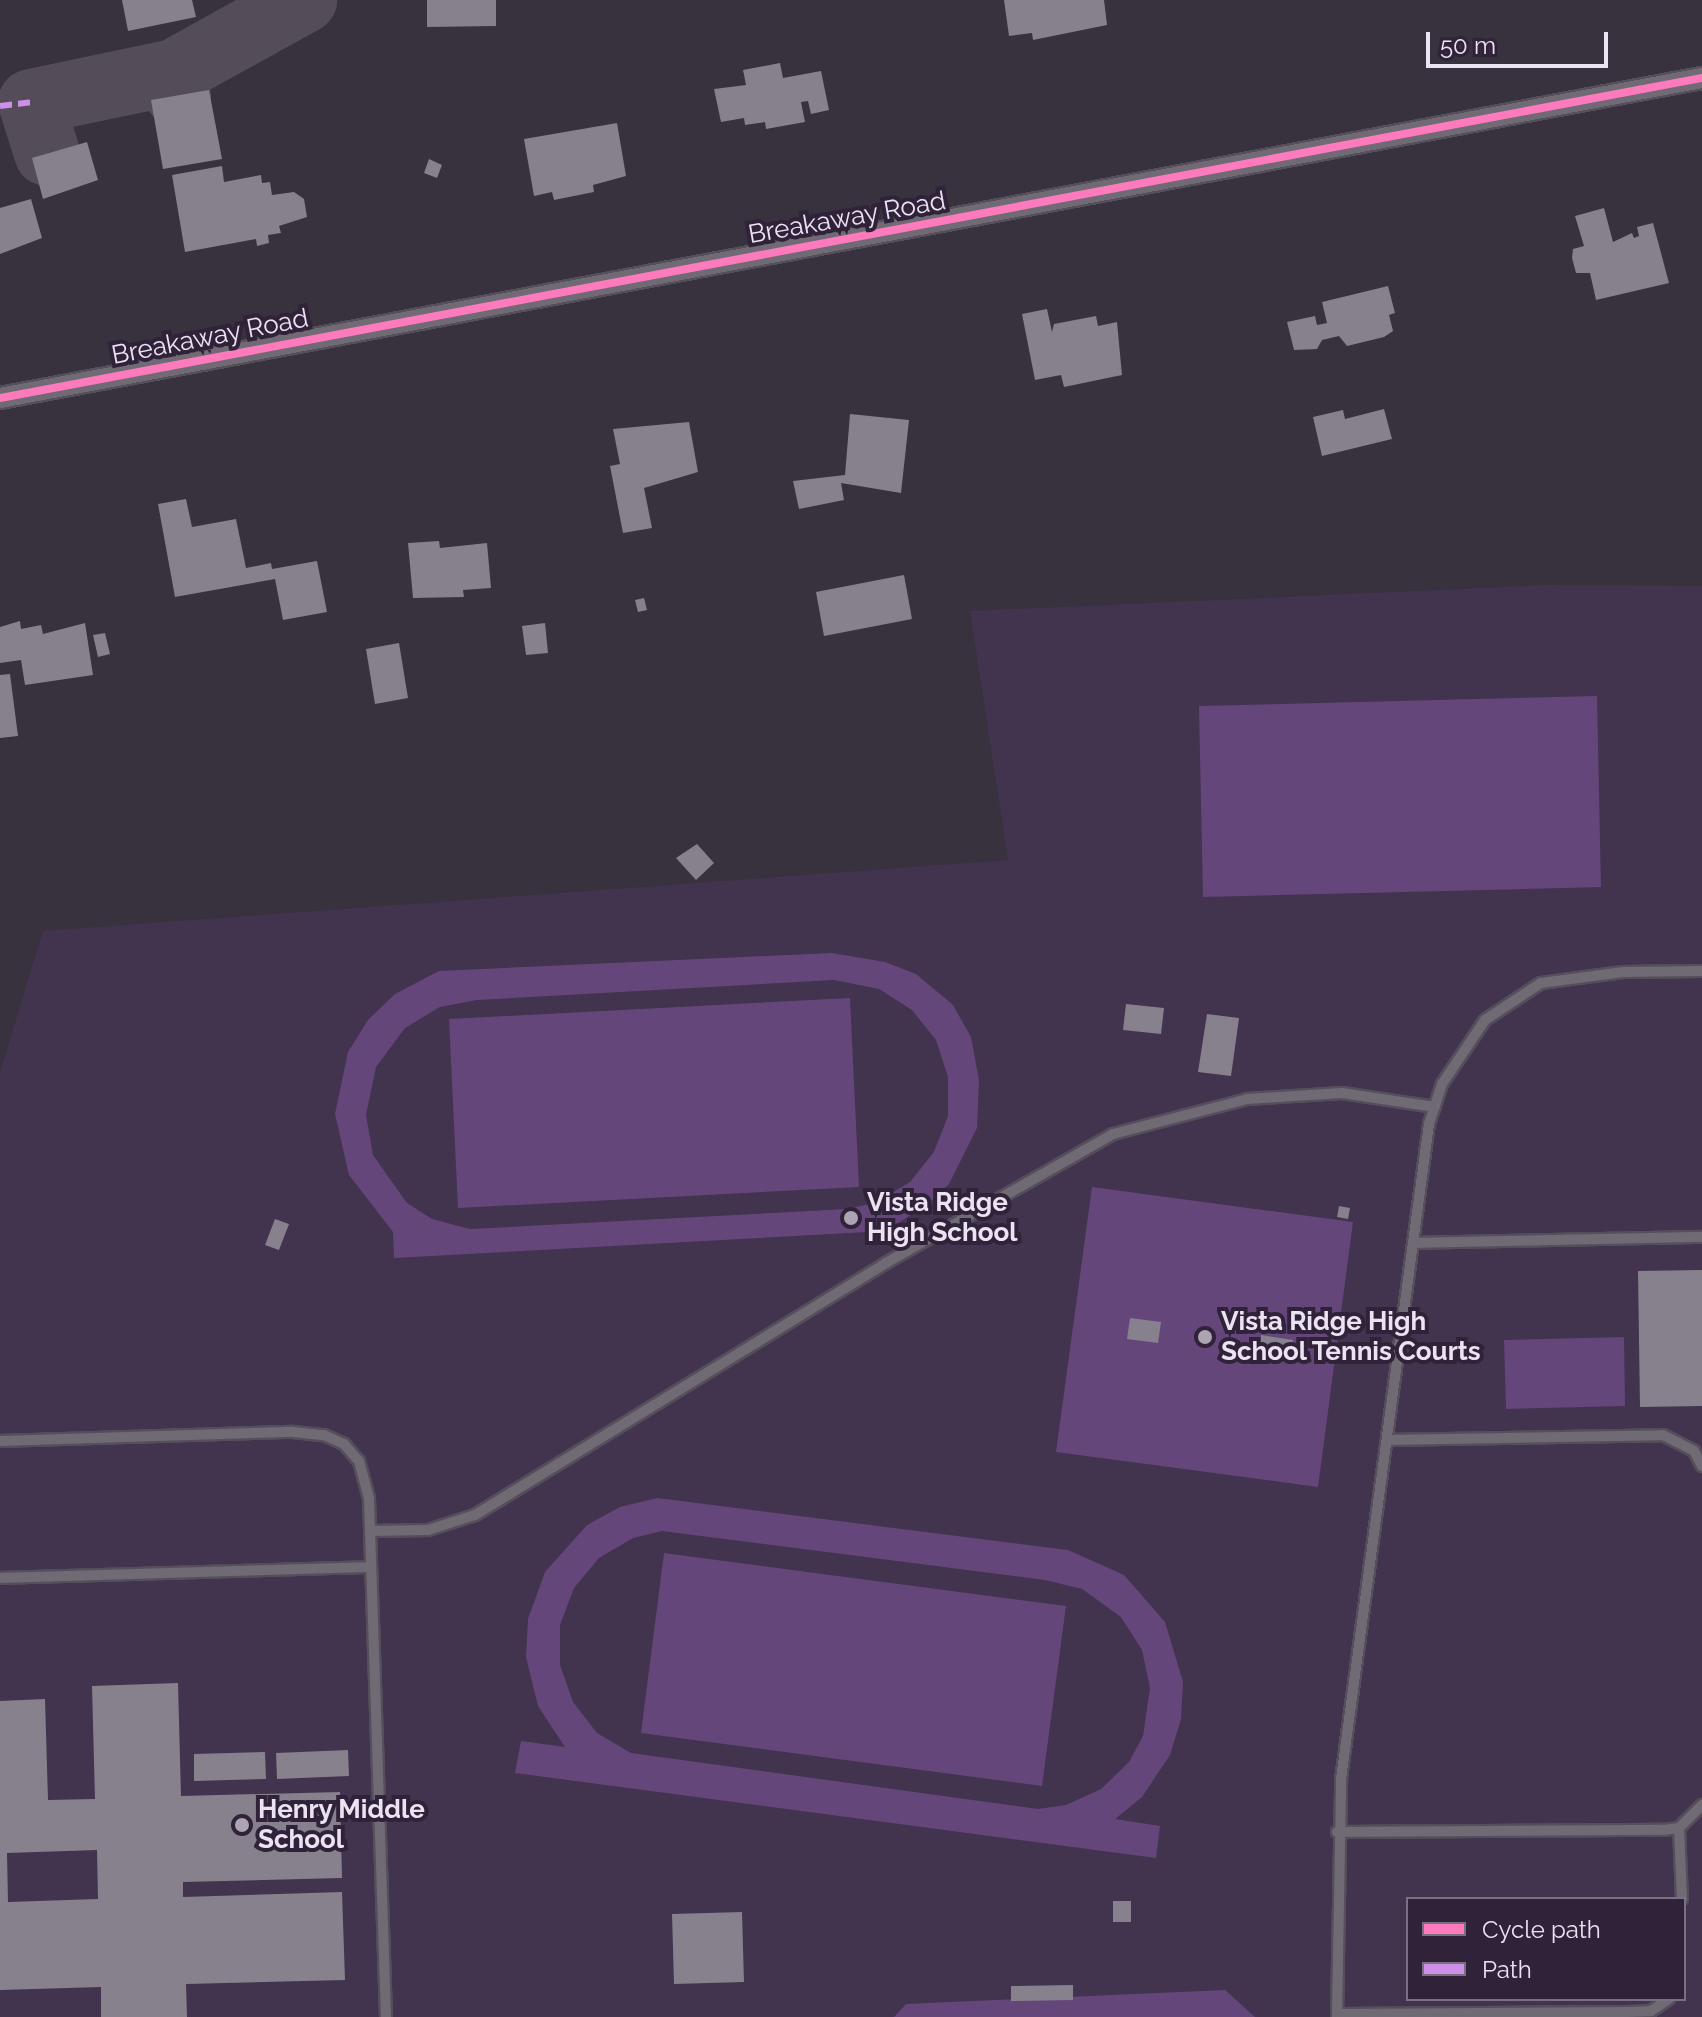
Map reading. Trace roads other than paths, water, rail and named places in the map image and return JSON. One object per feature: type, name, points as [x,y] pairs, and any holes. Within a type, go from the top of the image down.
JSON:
[{"type":"street","name":"Breakaway Road","points":[[0,398],[1702,78]]},
{"type":"lane","points":[[1666,2001],[1651,2011],[1337,2016],[1337,1832],[1387,1440],[1435,1107],[1460,1050],[1512,998],[1576,976],[1702,971]]},
{"type":"lane","points":[[370,1531],[428,1530],[475,1515],[900,1255],[1113,1134],[1247,1099],[1342,1093],[1435,1107]]},
{"type":"lane","points":[[1414,1243],[1702,1237]]},
{"type":"lane","points":[[0,1441],[324,1435],[344,1444],[359,1461],[370,1531],[386,2017]]},
{"type":"lane","points":[[1387,1440],[1663,1435],[1694,1451],[1702,1466]]},
{"type":"lane","points":[[0,1578],[370,1567]]},
{"type":"lane","points":[[1337,1832],[1679,1828],[1702,1805]]},
{"type":"lane","points":[[1679,1828],[1682,1897]]},
{"type":"place","name":"Vista Ridge High School","points":[[851,1218]]},
{"type":"place","name":"Vista Ridge High School Tennis Courts","points":[[1205,1337]]},
{"type":"place","name":"Henry Middle School","points":[[242,1825]]}]
